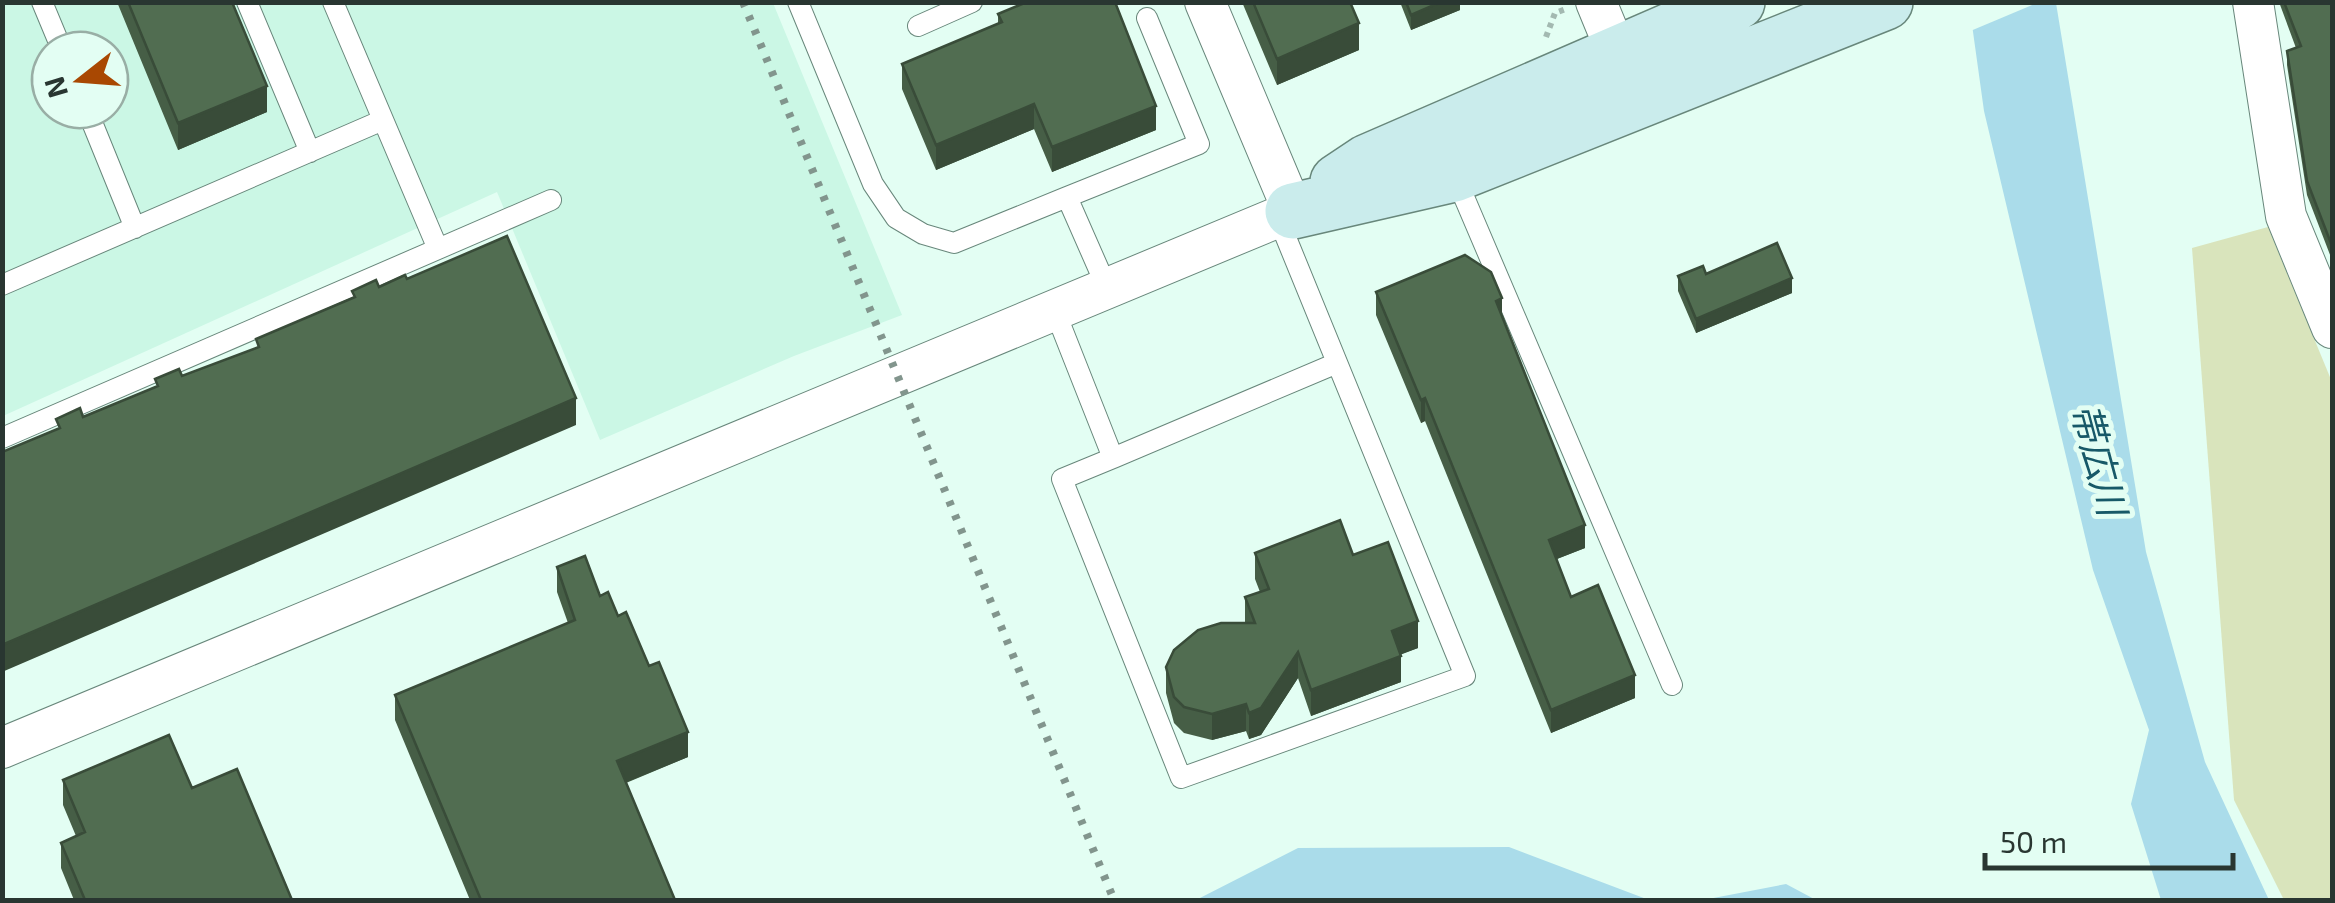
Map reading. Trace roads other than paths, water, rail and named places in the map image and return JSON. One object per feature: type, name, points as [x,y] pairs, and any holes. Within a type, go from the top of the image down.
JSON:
[{"type":"street","points":[[1205,2],[1286,215]]},
{"type":"street","points":[[1596,2],[1639,104]]},
{"type":"street","points":[[1286,215],[1368,162],[1737,2]]},
{"type":"street","points":[[3,748],[1286,215],[1454,174],[1639,104],[1885,2]]},
{"type":"street","points":[[2252,2],[2286,216],[2332,328]]},
{"type":"lane","points":[[42,2],[54,30]]},
{"type":"lane","points":[[247,2],[310,152]]},
{"type":"lane","points":[[333,2],[438,250]]},
{"type":"lane","points":[[798,2],[873,184],[896,218],[922,234],[954,243],[1199,144],[1147,18]]},
{"type":"lane","points":[[918,26],[972,2]]},
{"type":"lane","points":[[2,285],[383,120]]},
{"type":"lane","points":[[95,130],[135,228]]},
{"type":"lane","points":[[1454,174],[1672,685]]},
{"type":"lane","points":[[1068,197],[1108,288]]},
{"type":"lane","points":[[2,438],[551,200]]},
{"type":"lane","points":[[1286,215],[1337,364],[1464,676],[1181,778],[1062,479],[1337,364]]},
{"type":"lane","points":[[1054,310],[1113,458]]},
{"type":"water","name":"帯広川","points":[[1969,3],[2056,3],[2146,552],[2205,762],[2269,900],[2161,900],[2131,804],[2149,730],[2093,570],[1984,111]]},
{"type":"water","points":[[1509,847],[1649,900],[1196,900],[1298,848]]},
{"type":"water","points":[[1786,884],[1816,900],[1703,900]]},
{"type":"railway","points":[[743,2],[1114,900]]}]
